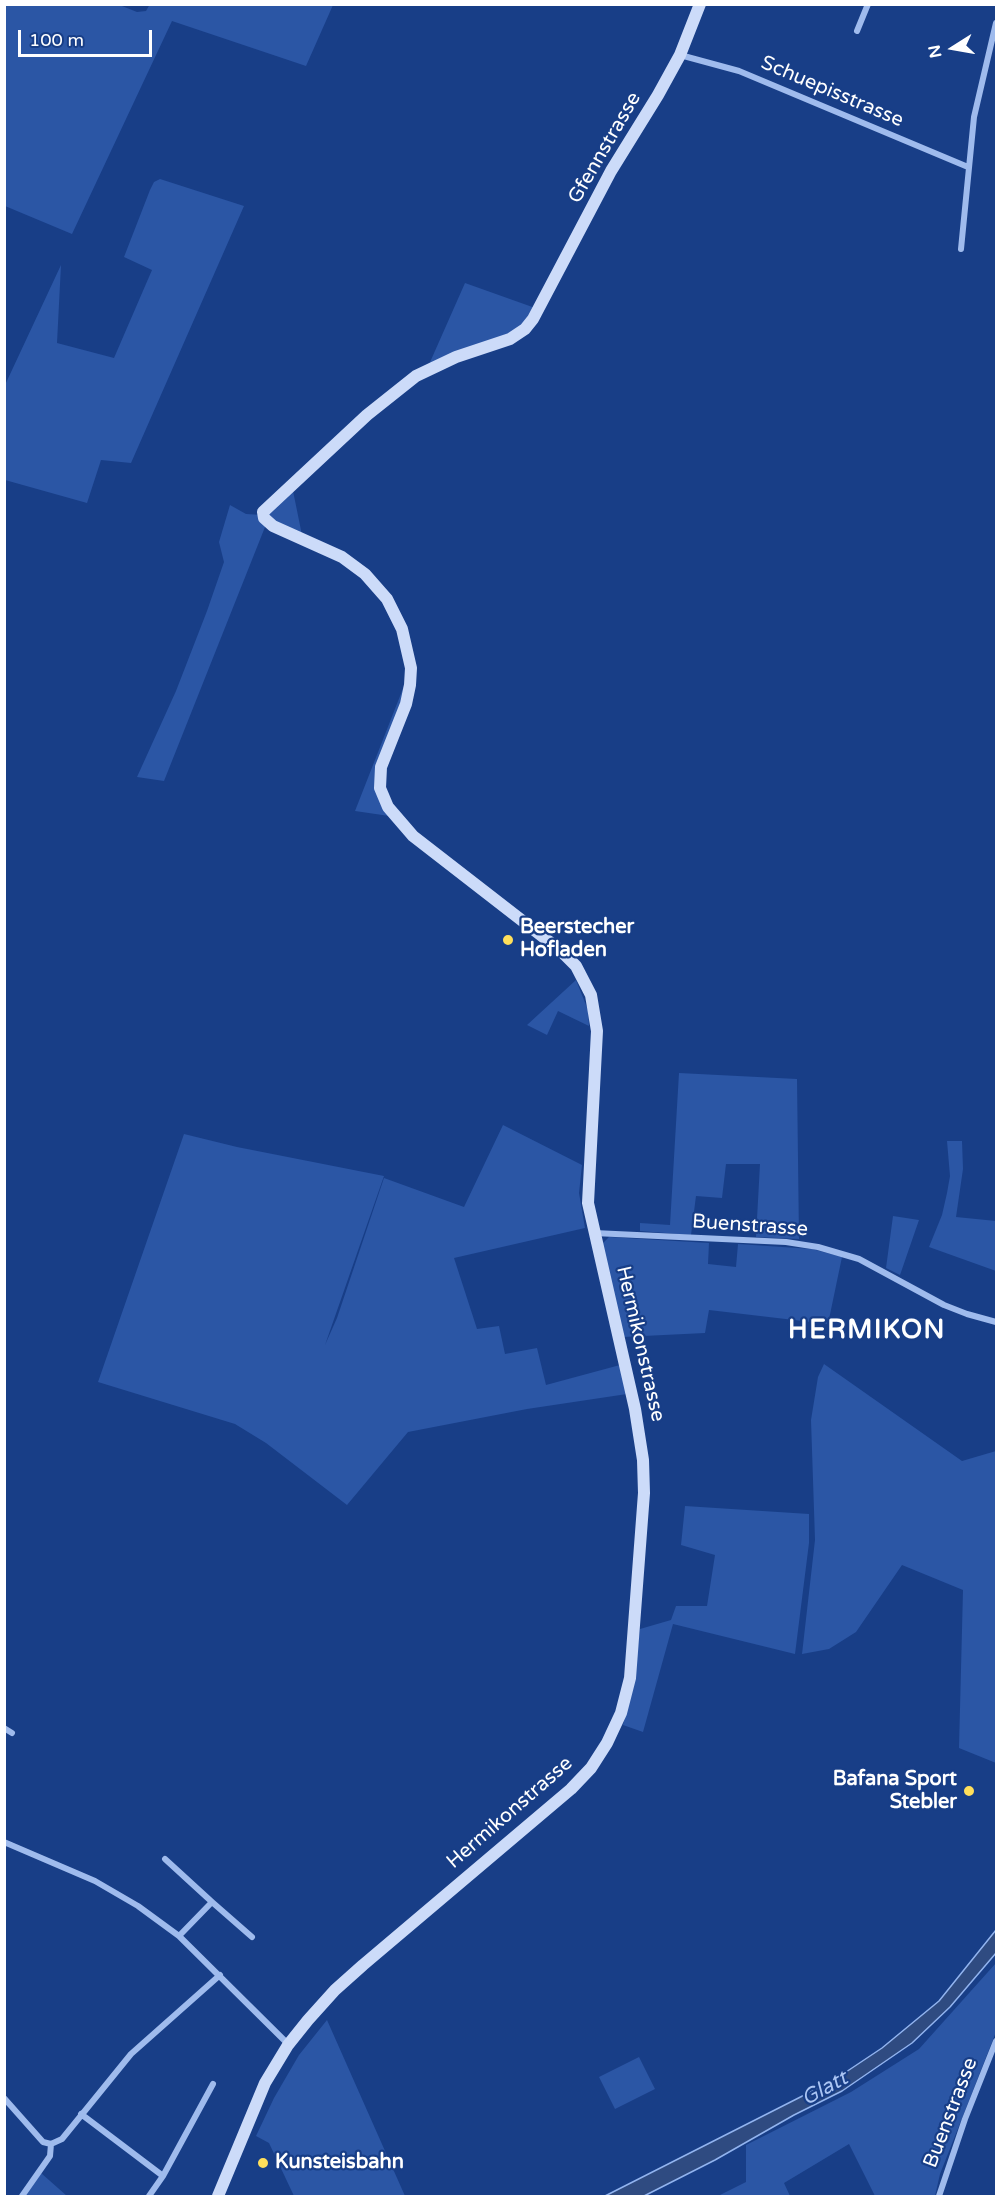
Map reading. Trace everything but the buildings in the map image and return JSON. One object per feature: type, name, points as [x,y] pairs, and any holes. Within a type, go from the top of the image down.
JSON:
[{"type":"street","name":"Gfennstrasse","points":[[263,515],[268,505],[298,481],[346,435],[405,384],[441,363],[502,343],[517,336],[525,329],[538,309],[611,171],[680,55],[700,4]]},
{"type":"street","points":[[857,31],[868,4]]},
{"type":"street","points":[[961,249],[974,117],[996,23]]},
{"type":"street","name":"Schuepisstrasse","points":[[680,55],[739,71],[968,167]]},
{"type":"street","name":"Hermikonstrasse","points":[[218,2196],[265,2083],[288,2045],[308,2020],[335,1990],[581,1779],[607,1743],[627,1695],[633,1657],[644,1493],[644,1468],[635,1409],[587,1194],[597,1031],[591,995],[576,966],[560,950],[413,836],[388,807],[380,788],[381,767],[406,704],[410,685],[411,668],[402,629],[387,599],[376,584],[360,569],[342,557],[273,526],[263,515]]},
{"type":"street","name":"Buenstrasse","points":[[594,1233],[786,1242],[818,1247],[859,1259],[944,1305],[996,1322]]},
{"type":"street","points":[[4,1728],[12,1733]]},
{"type":"street","points":[[4,1842],[94,1881],[138,1906],[179,1936],[288,2045]]},
{"type":"street","points":[[165,1858],[252,1937]]},
{"type":"street","points":[[179,1936],[212,1902]]},
{"type":"street","points":[[4,2098],[43,2142],[51,2144],[62,2139],[131,2054],[220,1976]]},
{"type":"street","name":"Buenstrasse","points":[[939,2196],[965,2118],[996,2041]]},
{"type":"street","points":[[149,2196],[164,2176],[213,2084]]},
{"type":"street","points":[[81,2114],[164,2176]]},
{"type":"street","points":[[22,2196],[50,2156],[51,2144]]},
{"type":"shaded area","points":[[117,4],[137,12],[146,11],[150,4],[333,5],[306,66],[172,21],[72,234],[5,206],[5,5]]},
{"type":"shaded area","points":[[160,179],[244,206],[131,463],[101,460],[87,503],[5,480],[5,385],[61,265],[57,343],[114,358],[152,270],[124,257],[150,190],[154,182]]},
{"type":"shaded area","points":[[465,283],[538,309],[525,329],[427,369]]},
{"type":"shaded area","points":[[292,486],[303,540],[267,522],[164,781],[137,777],[176,691],[224,562],[219,542],[230,505],[246,514],[263,515]]},
{"type":"shaded area","points":[[411,668],[379,777],[396,817],[355,811]]},
{"type":"shaded area","points":[[576,980],[588,1010],[589,1026],[558,1011],[547,1035],[527,1025]]},
{"type":"shaded area","points":[[679,1073],[797,1079],[799,1239],[756,1237],[760,1164],[726,1164],[722,1198],[696,1196],[691,1235],[640,1231],[640,1223],[670,1225]]},
{"type":"shaded area","points":[[503,1125],[582,1165],[579,1193],[585,1228],[454,1258],[477,1329],[499,1326],[505,1354],[537,1348],[546,1385],[620,1365],[627,1394],[527,1409],[408,1432],[347,1505],[266,1443],[235,1424],[98,1382],[184,1134],[237,1147],[384,1176],[325,1345],[337,1318],[384,1178],[464,1207]]},
{"type":"shaded area","points":[[947,1141],[962,1141],[963,1169],[956,1217],[996,1221],[996,1271],[929,1247],[942,1215],[950,1176]]},
{"type":"shaded area","points":[[893,1216],[919,1220],[900,1275],[886,1268]]},
{"type":"shaded area","points":[[609,1237],[709,1243],[708,1264],[736,1267],[738,1244],[812,1249],[842,1257],[828,1324],[709,1310],[705,1333],[623,1337],[602,1244]]},
{"type":"shaded area","points":[[824,1364],[962,1461],[996,1451],[996,1763],[959,1748],[963,1590],[902,1565],[856,1632],[829,1649],[802,1654],[815,1540],[811,1420],[818,1377]]},
{"type":"shaded area","points":[[685,1506],[809,1514],[809,1543],[795,1654],[673,1624],[643,1732],[623,1725],[633,1687],[640,1629],[671,1620],[676,1606],[707,1606],[715,1555],[681,1545]]},
{"type":"shaded area","points":[[996,1963],[996,2032],[940,2174],[935,2196],[875,2196],[849,2144],[784,2183],[790,2196],[718,2196],[746,2182],[746,2145],[851,2092],[919,2049]]},
{"type":"shaded area","points":[[327,2020],[405,2196],[294,2196],[269,2143],[256,2136],[274,2098],[299,2055]]},
{"type":"shaded area","points":[[639,2057],[655,2089],[615,2109],[599,2077]]},
{"type":"shaded area","points":[[41,2173],[67,2196],[24,2196]]},
{"type":"water","name":"Glatt","points":[[996,1930],[996,1953],[950,2007],[912,2043],[842,2091],[644,2196],[605,2196],[834,2080],[882,2048],[939,2001]]},
{"type":"place","name":"Beerstecher Hofladen","points":[[508,940]]},
{"type":"place","name":"Bafana Sport Stebler","points":[[969,1791]]},
{"type":"place","name":"Kunsteisbahn","points":[[263,2163]]},
{"type":"district","name":"HERMIKON","points":[[867,1331]]}]
